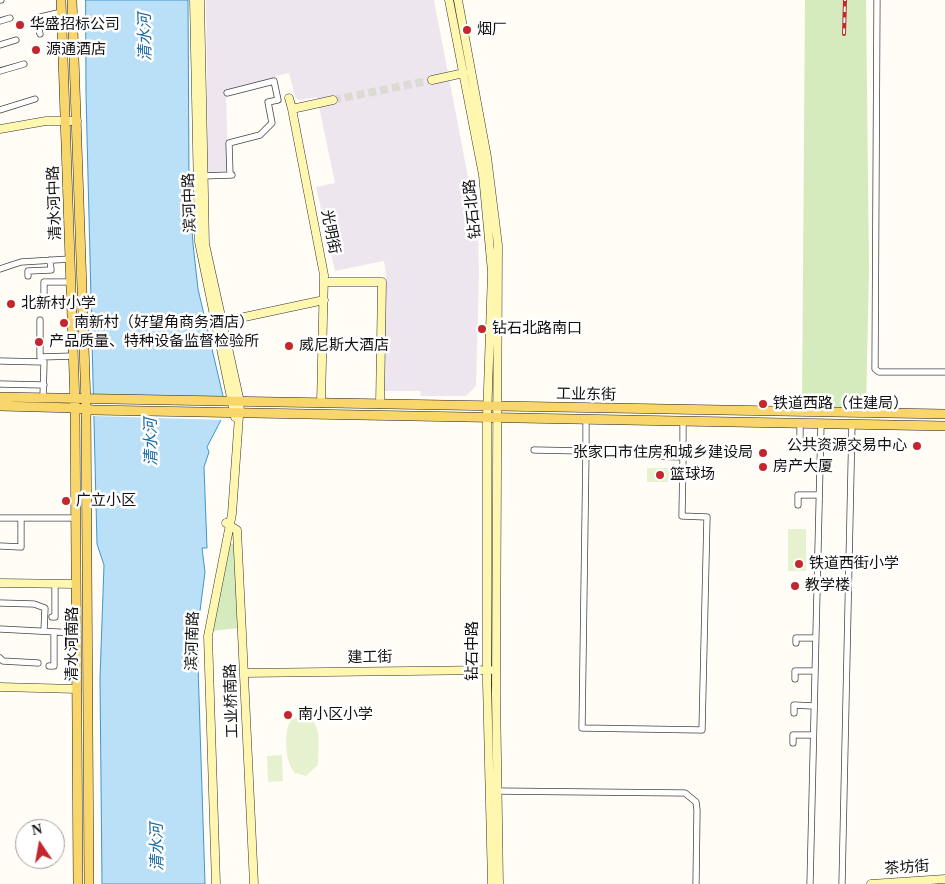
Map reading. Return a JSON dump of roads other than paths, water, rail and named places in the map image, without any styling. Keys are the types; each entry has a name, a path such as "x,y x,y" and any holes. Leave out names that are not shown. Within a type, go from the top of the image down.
{"main road":[{"name":"清水河中路","path":"61,0 75,403"},
{"name":"清水河中路","path":"72,0 85,391 89,408"},
{"name":"滨河中路","path":"194,0 200,176 207,258 222,322 233,401"},
{"name":"滨河中路","path":"200,0 200,256 233,401"},
{"name":"钻石北路","path":"449,0 483,175 490,236 492,272 487,418"},
{"name":"钻石北路","path":"458,0 487,157 497,224 499,330 497,418"},
{"path":"432,80 464,73"},
{"name":"光明街","path":"289,98 324,282 321,403"},
{"path":"292,109 333,100"},
{"path":"0,129 46,121 77,121"},
{"path":"324,282 382,282 380,404"},
{"path":"222,322 324,300"},
{"path":"57,403 75,386"},
{"path":"0,397 44,398 57,403 68,413 75,426"},
{"name":"工业东街","path":"89,408 233,401 945,414"},
{"name":"滨河南路","path":"214,884 208,636 231,493 233,401"},
{"path":"0,406 75,403 89,408"},
{"name":"清水河南路","path":"75,403 78,884"},
{"name":"工业东街","path":"89,408 233,413 945,426"},
{"name":"清水河南路","path":"89,408 89,884"},
{"name":"钻石中路","path":"487,418 487,670 499,884"},
{"name":"钻石中路","path":"492,884 496,670 497,418"},
{"name":"工业桥南路","path":"227,524 237,530 254,884"},
{"path":"0,583 76,584"},
{"name":"建工街","path":"244,673 496,670"},
{"path":"0,687 77,689"},
{"name":"茶坊街","path":"872,884 927,882 945,879"}],"street":[{"path":"877,0 876,369 880,372 945,372"},
{"path":"40,34 36,18 62,12"},
{"path":"0,21 10,18"},
{"path":"0,45 16,40"},
{"path":"0,71 24,64"},
{"path":"227,93 274,81 278,100"},
{"path":"200,176 232,175 229,143 265,132 272,123 268,102 289,98"},
{"path":"0,110 35,99"},
{"path":"0,269 22,262 70,259"},
{"path":"28,276 28,271 50,270 50,260"},
{"path":"44,302 44,282 71,282"},
{"path":"40,320 40,357 74,356"},
{"path":"0,361 44,362 44,398"},
{"path":"0,384 44,385"},
{"path":"586,420 582,728 702,730 707,516 682,516 684,422"},
{"path":"800,424 800,441"},
{"path":"810,884 821,424"},
{"path":"842,884 852,424"},
{"path":"534,450 683,457"},
{"path":"798,505 798,495 819,495"},
{"path":"0,518 75,518"},
{"path":"0,546 21,546 21,518"},
{"path":"52,617 55,617 55,584"},
{"path":"0,603 34,604 45,608 44,631"},
{"path":"0,629 76,633"},
{"path":"49,666 54,666 54,632"},
{"path":"796,644 796,638 815,638"},
{"path":"0,658 3,661 38,663"},
{"path":"795,679 795,671 814,671"},
{"path":"794,713 794,706 814,706"},
{"path":"793,743 793,735 813,735"},
{"path":"493,791 685,793 696,802 698,810 696,884"}],"water":[{"name":"清水河","path":"86,0 188,0 189,179 193,244 198,289 223,396 222,418 207,447 209,452 204,467 207,548 202,548 205,572 197,634 205,884 102,884 100,678 104,565 97,544 86,94"}],"tunnel":[{"path":"333,100 432,80"}],"railway":[{"path":"844,34 845,0"}],"place":[{"name":"华盛招标公司","path":"20,25"},
{"name":"烟厂","path":"467,30"},
{"name":"源通酒店","path":"36,50"},
{"name":"北新村小学","path":"11,304"},
{"name":"南新村（好望角商务酒店）","path":"64,323"},
{"name":"钻石北路南口","path":"482,329"},
{"name":"产品质量、特种设备监督检验所","path":"39,342"},
{"name":"威尼斯大酒店","path":"289,346"},
{"name":"铁道西路（住建局）","path":"763,404"},
{"name":"公共资源交易中心","path":"917,446"},
{"name":"张家口市住房和城乡建设局","path":"763,453"},
{"name":"房产大厦","path":"763,467"},
{"name":"篮球场","path":"660,475"},
{"name":"广立小区","path":"66,501"},
{"name":"铁道西街小学","path":"799,564"},
{"name":"教学楼","path":"795,586"},
{"name":"南小区小学","path":"288,715"}]}
